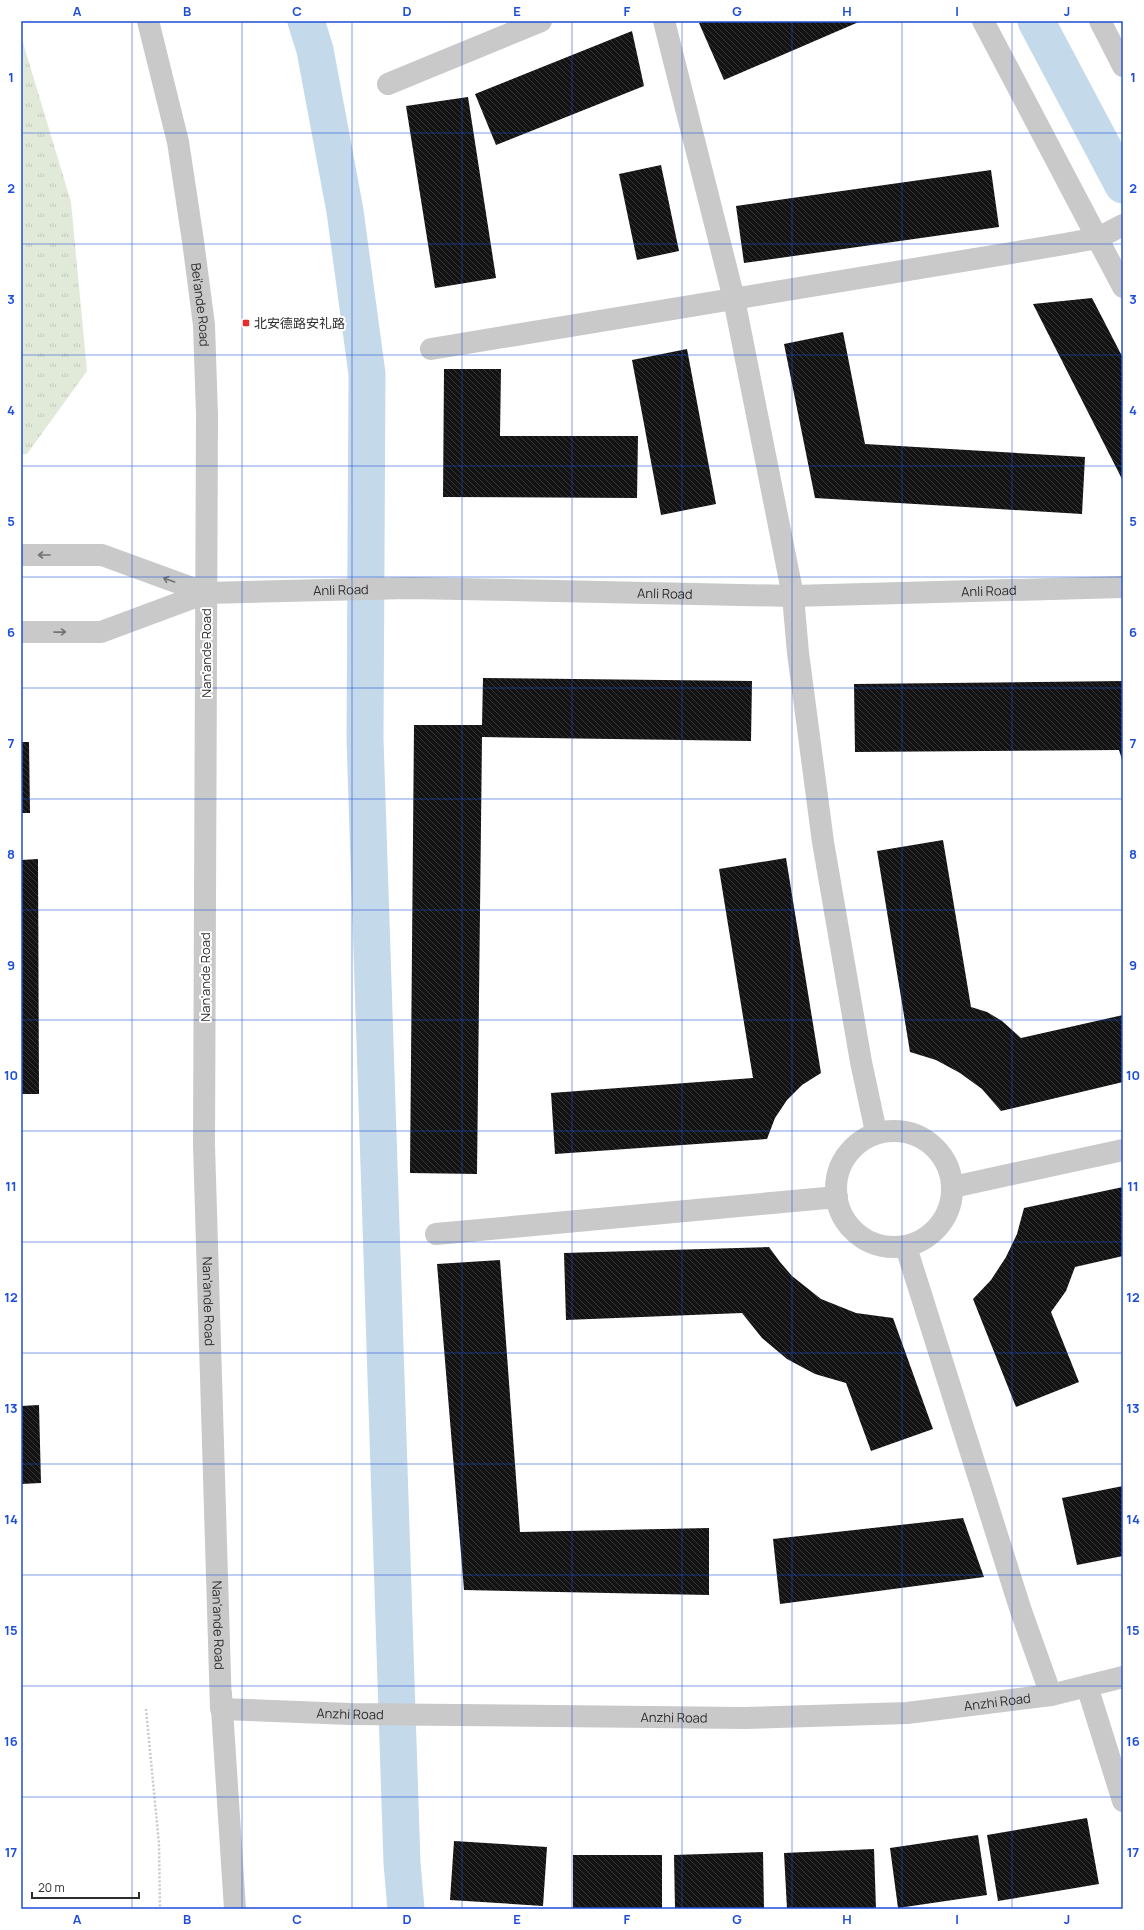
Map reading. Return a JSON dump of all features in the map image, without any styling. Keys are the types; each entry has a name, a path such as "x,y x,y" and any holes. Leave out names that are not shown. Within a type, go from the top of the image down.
{"street":[{"name":"Bei'ande Road","path":"148,21 178,142 204,325 207,414 206,593"},
{"path":"388,84 541,21"},
{"path":"664,21 734,299 793,596 798,653 823,842 861,1062 876,1132"},
{"path":"983,21 1112,231 1123,287"},
{"path":"1100,21 1123,66"},
{"path":"431,349 734,299 1112,231"},
{"name":"Anli Road","path":"21,554 102,555 206,593"},
{"name":"Anli Road","path":"21,632 101,632 206,593 409,588 793,596 1123,587"},
{"name":"Nan'ande Road","path":"206,593 222,1709 235,1909"},
{"path":"903,1130 928,1140 946,1160 953,1187 947,1213 930,1235 906,1247 871,1244 843,1220 835,1186 846,1153 876,1132 903,1130"},
{"path":"953,1187 1123,1150"},
{"path":"436,1234 837,1197"},
{"path":"906,1247 1021,1611 1051,1695"},
{"name":"Anzhi Road","path":"222,1709 350,1714 744,1718 884,1714 907,1713 1051,1695 1123,1677"},
{"path":"1088,1686 1123,1802"}],"path":[{"path":"146,1709 159,1844 160,1909"}],"green space":[{"path":"21,36 71,202 87,371 27,454 21,454"}],"building":[{"path":"705,21 861,21 724,80 699,23"},
{"path":"632,31 644,86 496,145 475,94"},
{"path":"468,97 496,278 435,288 406,106"},
{"path":"661,165 679,251 637,260 619,174"},
{"path":"991,170 999,227 744,263 736,206"},
{"path":"1092,298 1123,358 1123,481 1033,304"},
{"path":"843,332 865,444 1085,457 1082,514 815,498 784,344"},
{"path":"687,349 716,504 661,515 632,360"},
{"path":"444,369 501,369 500,436 638,436 637,498 443,497"},
{"path":"483,678 752,681 751,741 482,737 477,1174 410,1173 414,725 482,725"},
{"path":"1123,681 1123,763 1119,750 855,752 854,684"},
{"path":"21,742 29,742 30,813 21,813"},
{"path":"943,840 971,1007 987,1012 1002,1021 1021,1038 1123,1015 1123,1082 1001,1111 982,1089 960,1073 936,1060 910,1052 877,851"},
{"path":"786,858 821,1073 802,1085 787,1100 775,1118 767,1139 555,1154 551,1093 753,1078 719,869"},
{"path":"38,859 39,1094 21,1094 21,860"},
{"path":"1123,1187 1123,1256 1075,1267 1066,1291 1051,1312 1079,1382 1016,1407 973,1299 991,1280 1006,1257 1017,1234 1024,1208"},
{"path":"769,1247 792,1276 821,1299 856,1313 893,1318 933,1429 871,1451 846,1383 815,1374 787,1359 762,1338 742,1313 566,1320 564,1253"},
{"path":"500,1260 520,1532 709,1528 709,1595 464,1590 437,1264"},
{"path":"39,1405 41,1483 21,1484 21,1406"},
{"path":"1123,1486 1123,1556 1077,1565 1062,1498"},
{"path":"963,1518 984,1577 780,1604 773,1539"},
{"path":"1087,1818 1099,1884 998,1901 987,1835"},
{"path":"978,1835 987,1895 898,1908 890,1848"},
{"path":"454,1841 547,1847 543,1906 450,1900"},
{"path":"874,1849 876,1909 787,1909 784,1853"},
{"path":"763,1852 764,1909 675,1909 674,1855"},
{"path":"573,1855 662,1855 662,1909 573,1909"}],"waterway":[{"path":"306,21 315,50 345,211 367,374 365,739 402,1863 406,1909"},
{"path":"1036,21 1123,185"}],"place":[{"name":"北安德路安礼路","path":"246,323"}]}
